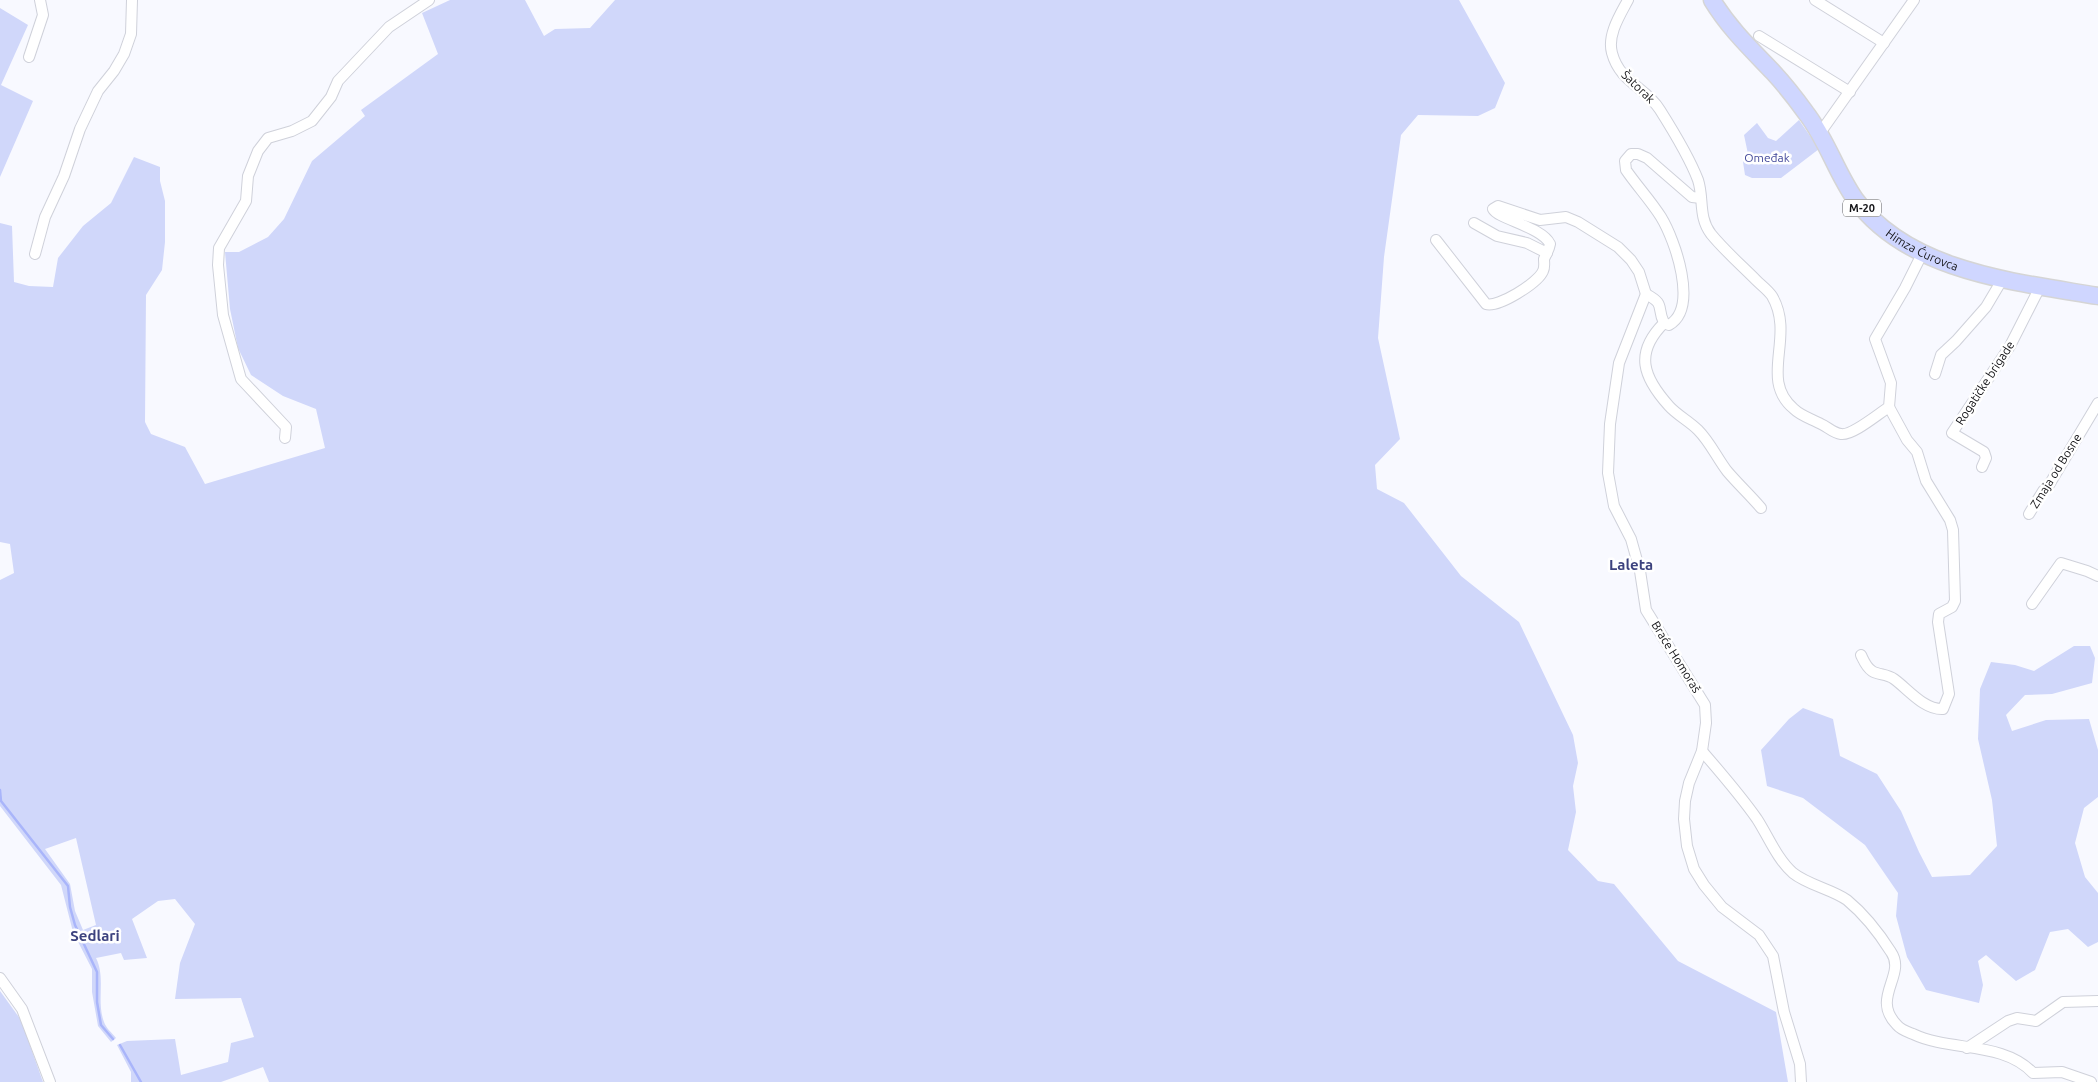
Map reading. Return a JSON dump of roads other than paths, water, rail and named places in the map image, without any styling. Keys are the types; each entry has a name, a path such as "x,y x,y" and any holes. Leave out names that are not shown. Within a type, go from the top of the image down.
{"main road":[{"name":"Himza Ćurovca","path":"1712,0 1737,37 1774,74 1820,132 1854,197 1868,215 1900,241 1922,254 2002,280 2098,296"}],"street":[{"path":"30,57 43,15 40,0"},
{"path":"35,254 46,217 64,176 80,129 98,91 114,72 124,54 131,34 132,0"},
{"path":"285,438 286,427 241,379 223,315 218,265 219,248 246,201 248,176 258,151 268,138 292,131 312,120 330,97 338,81 388,28 429,0"},
{"name":"Šatorak","path":"1628,0 1618,18 1612,37 1611,52 1617,66 1629,82 1650,97 1659,109 1696,175 1701,198 1701,210 1710,232 1772,295 1780,317 1782,338 1777,377 1784,400 1795,411 1842,435 1851,433 1889,407"},
{"path":"1815,0 1884,43"},
{"path":"1820,132 1914,0"},
{"path":"1759,36 1850,92"},
{"path":"1436,240 1486,304 1490,305 1533,283 1544,270 1550,244 1547,240 1523,225 1496,213 1493,208 1498,206 1540,220 1566,217 1578,222 1618,247 1631,260 1639,272 1646,294 1656,299 1660,305 1664,323 1669,325 1674,322 1684,302 1681,266 1662,217 1626,170 1625,161 1631,154 1638,154 1647,158 1692,197 1701,198"},
{"path":"1474,222 1497,236 1527,243 1547,253"},
{"path":"1861,655 1866,665 1874,672 1884,674 1929,706 1943,709 1949,694 1938,622 1939,614 1952,607 1955,601 1953,530 1950,520 1926,481 1917,452 1907,440 1889,407 1891,383 1875,340 1922,254"},
{"path":"1935,374 1941,355 1986,307 2002,280"},
{"name":"Rogatičke brigade","path":"1982,467 1986,458 1984,452 1952,432 2010,346 2042,286"},
{"name":"Braće Homoraš","path":"1646,294 1619,363 1610,424 1608,473 1614,506 1631,539 1640,571 1646,610 1705,705 1706,722 1702,751 1689,783 1685,801 1684,819 1689,854 1694,869 1722,907 1759,935 1773,956 1784,1012 1800,1064 1801,1082"},
{"path":"1664,323 1654,333 1646,349 1644,360 1647,372 1669,406 1698,430 1711,445 1726,470 1761,508"},
{"name":"Zmaja od Bosne","path":"2029,514 2043,491 2053,480 2098,403"},
{"path":"2032,604 2061,564 2098,576"},
{"path":"1702,751 1756,819 1780,858 1793,873 1846,900 1883,940 1894,956 1896,969 1886,1003 1888,1015 1898,1027 1922,1038 1946,1045 2000,1052 2026,1065 2033,1073 2062,1072 2091,1082"},
{"path":"0,978 22,1009 50,1082"},
{"path":"1967,1048 2008,1021 2017,1018 2036,1021 2063,1002 2098,1001"}],"waterway":[{"path":"0,790 1,801 68,886 70,907 75,925 97,972 97,1002 101,1025 113,1039"},
{"path":"120,1045 141,1082"}],"district":[{"name":"Laleta","path":"1631,565"},
{"name":"Sedlari","path":"95,936"}],"park label":[{"name":"Omeđak","path":"1767,158"}]}
